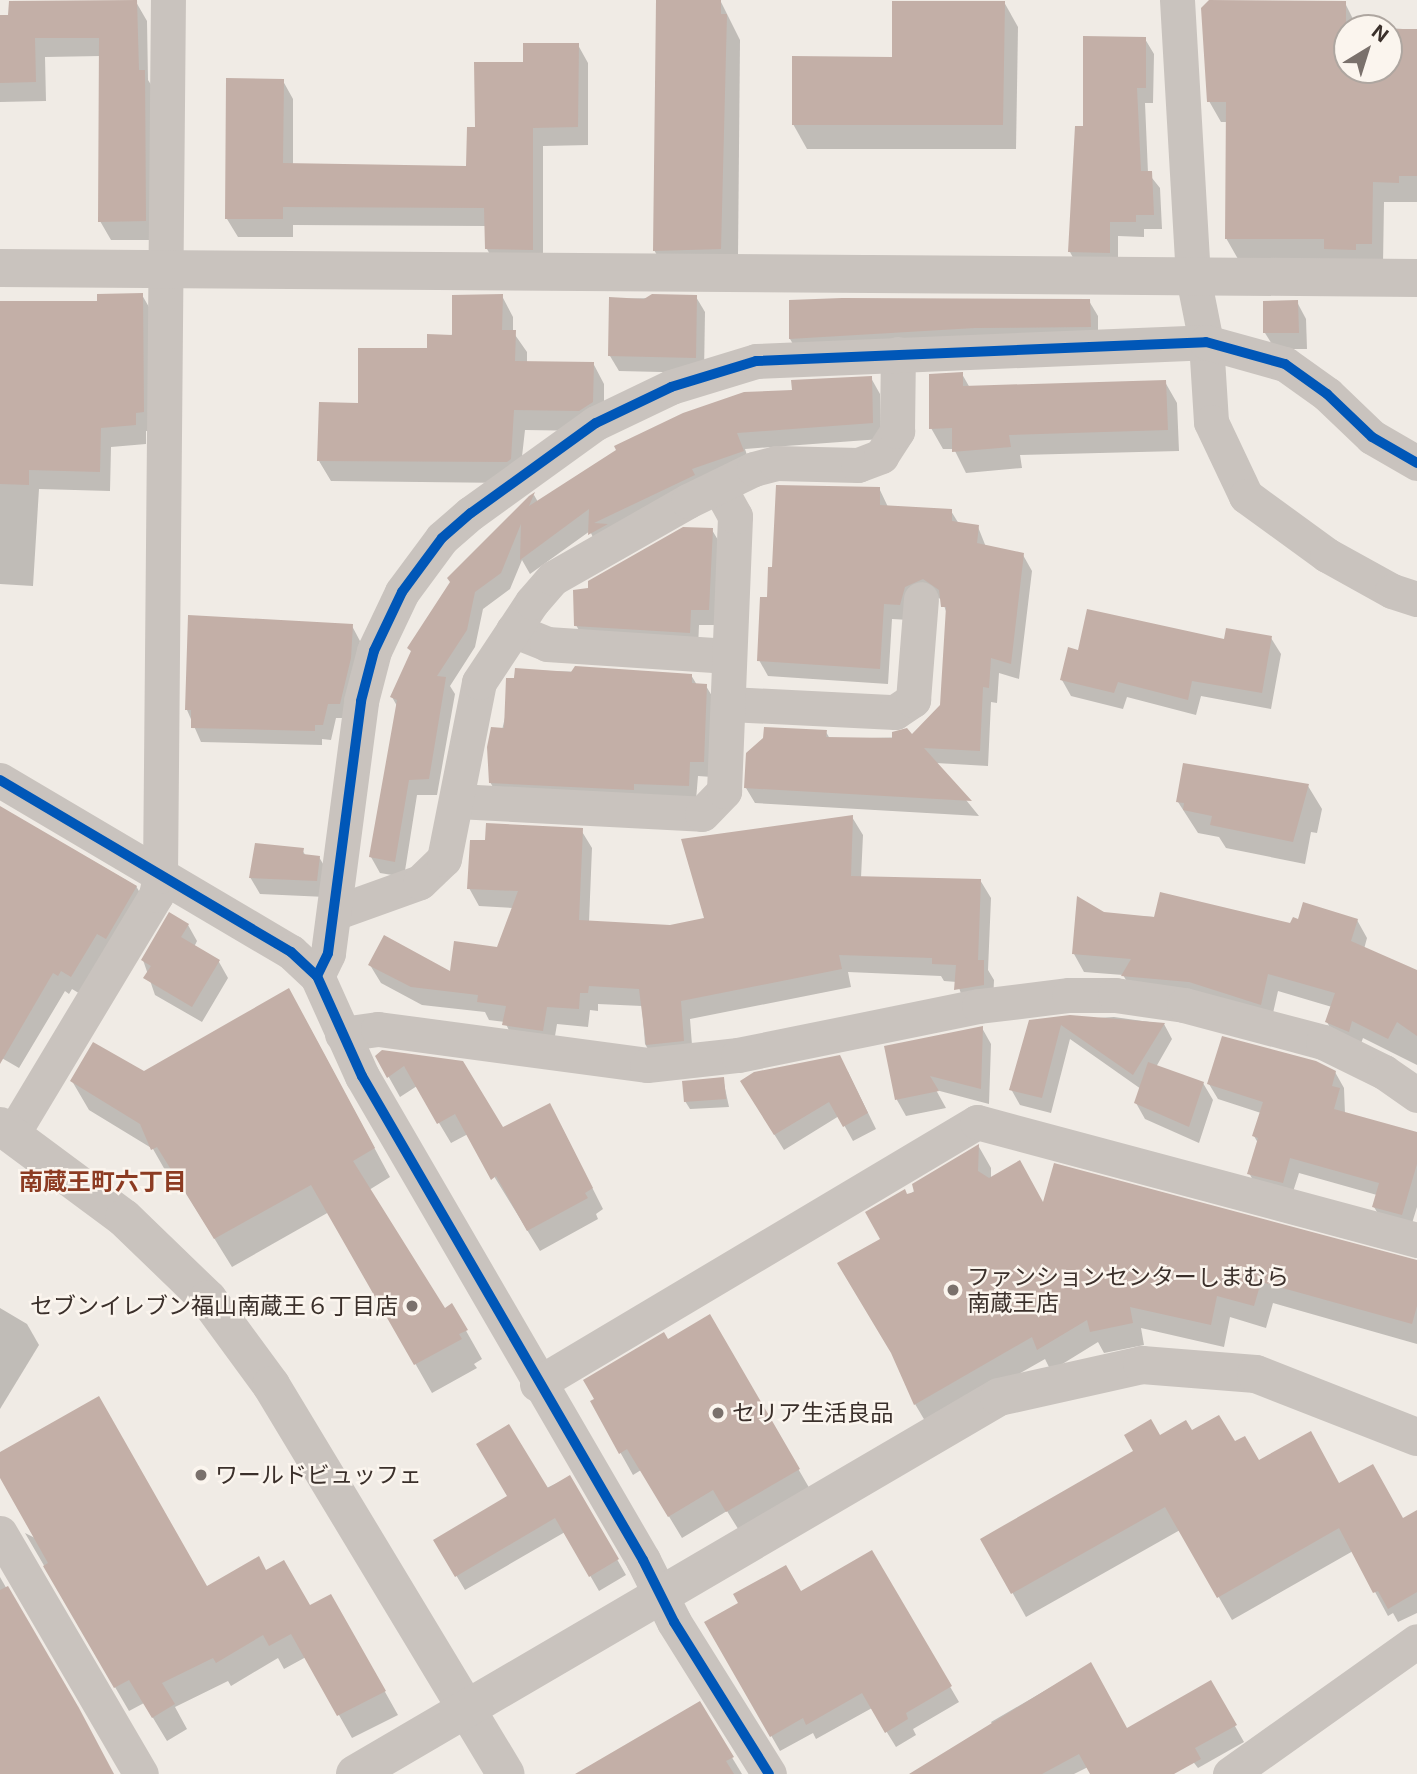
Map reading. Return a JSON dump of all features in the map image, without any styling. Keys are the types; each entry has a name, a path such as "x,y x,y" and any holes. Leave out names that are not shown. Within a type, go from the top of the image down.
{"street":[{"path":"168,0 168,271 160,876 156,895 6,1130 124,1218 208,1299 271,1385 506,1774"},
{"path":"1177,0 1193,277 1206,342 1211,422 1246,496 1327,555 1392,591 1417,599"},
{"path":"0,268 1417,278"},
{"path":"317,976 328,953 361,701 374,651 402,592 442,538 596,423 671,387 757,361 1206,342 1285,364 1327,394 1372,437 1417,463"},
{"path":"334,913 420,882 444,859 479,682 513,630 554,578 688,501 720,489 754,470 776,463 858,465 881,456 897,431 898,354"},
{"path":"457,801 702,814 724,792 735,516 720,489"},
{"path":"729,704 895,712 913,700 921,599"},
{"path":"513,630 547,644 729,656"},
{"path":"0,780 290,952 317,976 362,1076 537,1384 769,1774"},
{"path":"342,1034 378,1029 647,1065 738,1055 979,1006 1069,995 1115,995 1184,1005 1323,1042 1384,1072 1417,1095"},
{"path":"537,1384 977,1122 1417,1240"},
{"path":"355,1774 469,1711 660,1592 999,1397 1142,1365 1256,1374 1417,1437"},
{"path":"0,1533 141,1774"},
{"path":"1230,1774 1417,1641"}],"building":[{"path":"137,0 139,70 145,70 146,221 98,222 99,38 35,38 36,82 0,83 0,15 8,15 9,1"},
{"path":"656,0 721,0 721,14 727,14 721,249 653,251"},
{"path":"1209,0 1346,1 1346,14 1333,14 1333,84 1403,84 1403,29 1417,29 1417,176 1399,176 1399,183 1373,182 1372,244 1356,244 1356,250 1324,249 1324,239 1225,239 1226,102 1207,102 1201,8"},
{"path":"892,1 1005,1 1003,125 792,125 792,56 892,57"},
{"path":"1083,36 1146,37 1146,88 1137,88 1141,171 1152,171 1154,215 1136,215 1136,222 1110,222 1110,253 1068,252 1075,126 1083,126"},
{"path":"523,43 579,43 578,127 533,128 533,250 485,249 484,208 283,207 283,219 225,219 226,78 284,79 283,163 466,166 467,127 475,127 474,62 523,62"},
{"path":"143,293 144,412 136,413 136,425 101,428 100,472 29,470 29,485 0,484 0,301 97,301 97,294"},
{"path":"503,294 502,330 516,330 515,361 594,362 593,402 579,411 514,410 511,459 507,462 317,461 319,402 358,403 358,348 427,348 427,334 452,335 452,295"},
{"path":"652,294 697,295 696,358 608,356 609,297 644,299"},
{"path":"1090,299 1091,327 975,328 789,339 789,300"},
{"path":"1298,300 1299,333 1263,333 1263,301"},
{"path":"963,372 963,386 1166,380 1168,430 1009,435 1011,447 952,452 952,428 929,429 929,374"},
{"path":"872,376 873,423 737,433 744,451 692,469 695,475 594,523 608,524 588,535 589,509 520,560 521,524 501,573 475,592 467,630 437,676 446,677 429,779 409,780 395,862 369,857 397,700 390,697 411,651 407,648 450,582 447,578 529,496 535,492 529,506 616,450 614,446 683,413 744,392 792,390 791,380"},
{"path":"776,485 880,487 880,505 952,509 952,521 979,525 977,543 1024,553 1011,664 991,658 989,688 983,687 980,751 924,748 972,801 744,788 746,753 763,738 764,727 827,730 826,737 892,738 892,732 907,728 912,734 940,705 946,607 941,607 939,590 923,579 905,587 900,605 884,604 880,669 757,661 760,597 767,597 768,567 772,567"},
{"path":"683,527 713,528 709,610 691,610 690,633 574,626 573,590 588,588 588,581"},
{"path":"1087,609 1224,639 1226,628 1272,636 1262,693 1192,681 1188,700 1118,682 1114,693 1060,680 1068,647 1078,650"},
{"path":"188,615 353,624 351,658 340,704 328,704 323,725 315,725 315,731 191,728 191,710 185,710"},
{"path":"575,666 692,674 692,683 707,684 704,762 690,762 689,786 634,784 634,790 489,783 487,747 491,727 504,728 506,678 514,678 515,668 571,672"},
{"path":"1183,763 1309,784 1293,842 1210,825 1212,816 1183,810 1184,803 1176,802"},
{"path":"0,806 137,886 106,939 97,934 71,977 61,971 58,976 53,973 0,1064"},
{"path":"853,815 851,876 981,879 978,960 984,960 984,985 954,990 956,965 932,964 932,958 839,955 842,969 681,1001 684,1041 646,1045 639,989 589,986 588,993 580,993 579,1009 547,1007 543,1031 502,1025 506,1006 477,1002 478,995 411,987 368,965 384,935 450,971 454,941 497,947 518,891 467,889 470,840 485,840 486,823 583,828 579,920 670,925 704,918 681,839"},
{"path":"255,843 304,848 303,854 320,856 317,881 249,878"},
{"path":"1160,892 1290,923 1293,917 1298,919 1303,902 1358,919 1351,941 1417,970 1417,1036 1397,1022 1388,1039 1352,1021 1349,1032 1325,1022 1335,993 1268,974 1261,1005 1189,982 1121,976 1131,959 1072,954 1077,896 1104,912 1154,917"},
{"path":"169,912 189,924 181,937 220,960 192,1007 143,978 151,966 141,960"},
{"path":"289,988 375,1148 353,1161 445,1308 452,1303 468,1330 459,1334 462,1339 414,1365 311,1185 214,1239 157,1147 151,1150 140,1124 70,1081 93,1042 144,1071"},
{"path":"1070,1015 1165,1023 1133,1075 1061,1025 1042,1098 1009,1090 1029,1020"},
{"path":"983,1026 981,1089 930,1076 939,1091 895,1100 884,1046"},
{"path":"1222,1036 1316,1061 1336,1071 1332,1086 1340,1088 1334,1109 1417,1132 1417,1164 1402,1215 1372,1207 1379,1183 1290,1158 1283,1183 1247,1174 1258,1138 1252,1136 1263,1102 1207,1084"},
{"path":"382,1050 463,1061 503,1127 550,1103 593,1188 585,1193 588,1198 527,1231 496,1176 491,1180 455,1114 437,1124 404,1066 387,1078 375,1056"},
{"path":"840,1055 868,1113 843,1127 829,1102 774,1135 740,1081 754,1072"},
{"path":"1148,1062 1204,1082 1189,1127 1134,1103"},
{"path":"724,1077 726,1099 684,1102 682,1081"},
{"path":"979,1144 978,1171 989,1178 1020,1160 1043,1202 1054,1163 1417,1260 1417,1306 1412,1324 1261,1282 1254,1306 1217,1296 1211,1325 1130,1307 1133,1323 1090,1332 1087,1320 1037,1350 1032,1337 914,1405 891,1353 837,1263 880,1239 865,1212 905,1189 907,1194 914,1192 912,1184"},
{"name":"セリア生活良品","path":"710,1314 800,1469 726,1512 713,1490 668,1517 627,1449 619,1454 590,1401 594,1399 583,1380 664,1332 668,1339"},
{"path":"99,1396 207,1586 259,1556 266,1570 284,1560 310,1605 331,1594 386,1691 337,1716 291,1634 269,1646 263,1635 216,1663 213,1658 162,1683 175,1704 152,1718 129,1680 114,1688 43,1566 48,1563 0,1478 0,1452"},
{"path":"1219,1415 1235,1441 1245,1436 1259,1460 1311,1431 1339,1483 1373,1464 1403,1518 1417,1510 1417,1592 1388,1609 1378,1591 1373,1593 1339,1528 1217,1598 1165,1507 1011,1594 980,1539 1133,1451 1124,1435 1151,1419 1160,1435 1186,1420 1192,1430"},
{"path":"509,1424 548,1488 570,1475 619,1559 589,1577 555,1518 455,1577 433,1540 507,1496 476,1444"},
{"path":"872,1550 952,1686 906,1713 908,1719 885,1733 862,1693 806,1725 803,1718 770,1737 704,1622 738,1603 733,1594 786,1565 801,1591"},
{"path":"8,1586 114,1774 0,1774 0,1590"},
{"path":"1091,1662 1127,1728 1211,1680 1237,1725 1195,1748 1201,1759 1174,1774 1090,1774 1079,1754 1042,1774 909,1774"},
{"path":"700,1701 734,1757 726,1761 734,1774 575,1774"}],"cycle path":[{"path":"317,976 328,953 361,701 374,651 402,592 442,538 471,513 596,423 671,387 756,361 1206,342 1285,364 1327,394 1372,437 1417,463"},
{"path":"0,780 291,952 317,976 362,1076 643,1560 674,1622 769,1774"}],"place":[{"name":"ファンションセンターしまむら 南蔵王店","path":"953,1290"},
{"name":"セブンイレブン福山南蔵王６丁目店","path":"412,1306"},
{"name":"セリア生活良品","path":"718,1413"},
{"name":"ワールドビュッフェ","path":"201,1475"}],"district":[{"name":"南蔵王町六丁目","path":"103,1182"}]}
